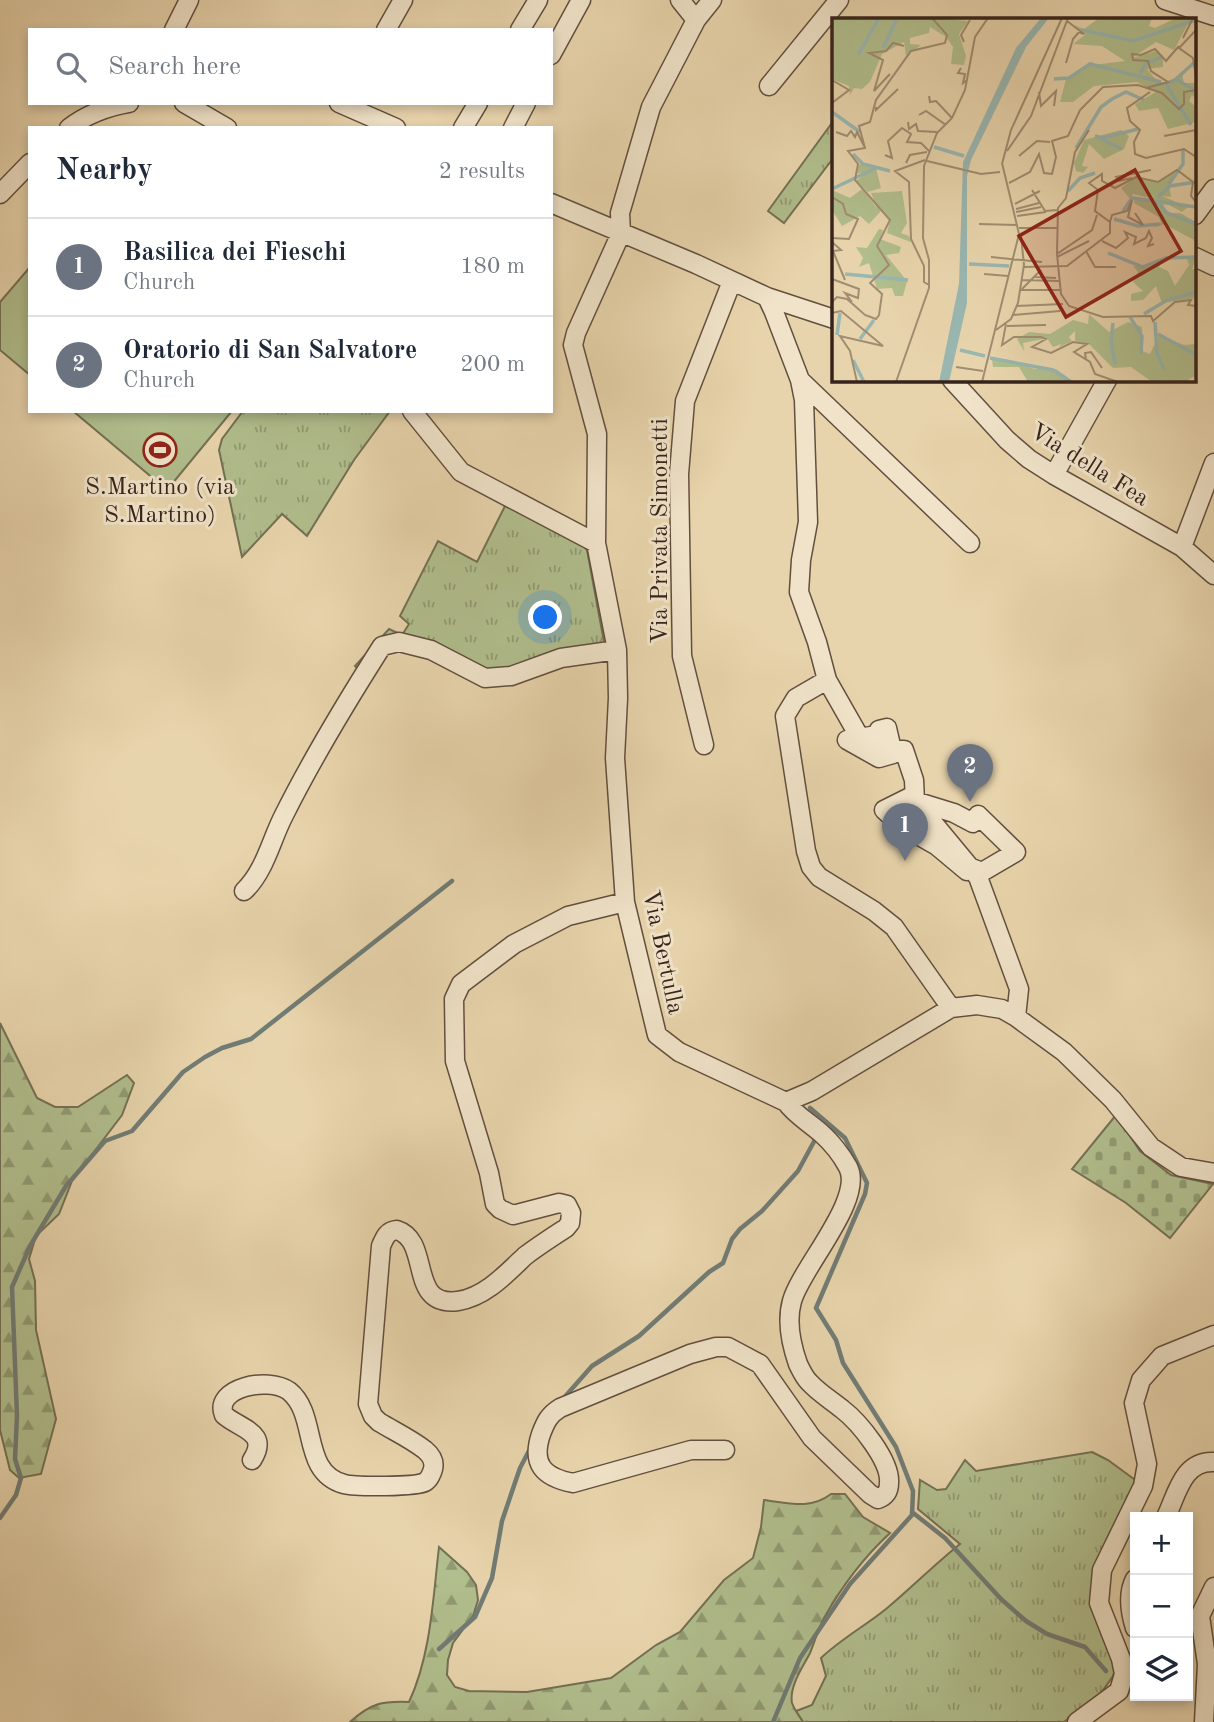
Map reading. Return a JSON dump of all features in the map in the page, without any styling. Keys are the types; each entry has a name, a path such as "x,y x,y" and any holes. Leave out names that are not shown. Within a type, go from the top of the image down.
{"street":[{"path":"175,28 189,0"},
{"path":"387,28 402,0"},
{"path":"521,28 538,0"},
{"path":"553,51 581,0"},
{"path":"680,0 696,20"},
{"name":"Via Bertulla","path":"712,0 696,20 651,107 620,213 621,233 573,345 597,433 596,543 617,649 615,758 625,902 657,1035 679,1052 786,1102 824,1136 849,1169 851,1189 839,1218 797,1287 791,1304 789,1324 798,1363 805,1379 844,1410 879,1452 889,1474 888,1492 878,1499 870,1494 812,1438 760,1364 728,1347 716,1347 690,1354 560,1408 549,1415 538,1443 537,1454 544,1471 557,1480 573,1483 691,1450 725,1450"},
{"path":"769,86 839,0"},
{"path":"1165,0 1214,16"},
{"path":"71,126 82,117 116,105"},
{"path":"187,105 224,126"},
{"path":"345,105 392,126"},
{"path":"464,126 477,105"},
{"path":"514,126 525,105"},
{"path":"0,194 28,165"},
{"path":"1196,214 1214,189"},
{"path":"553,204 766,297 832,318"},
{"path":"1196,257 1214,266"},
{"name":"Via Privata Simonetti","path":"704,745 682,656 679,474 685,401 732,281"},
{"path":"766,297 800,380 804,400 808,522 799,592 827,680 859,738 892,750 904,750 914,780 915,802"},
{"path":"800,380 970,542"},
{"name":"Via della Fea","path":"954,382 1006,440 1054,475 1182,547 1214,575"},
{"path":"1054,475 1106,382"},
{"path":"414,413 461,472 596,543"},
{"path":"1182,547 1214,463"},
{"path":"244,891 255,880 283,816 338,715 382,646 399,642 431,650 485,678 511,676 561,659 617,649"},
{"path":"827,680 796,698 785,716 806,851 811,867 819,877 874,911 894,927 951,1008"},
{"path":"970,867 967,871 937,846 902,826 884,810 910,797 915,802 970,867 978,877 1019,989 1016,1017"},
{"path":"915,802 954,813 973,822 978,815 1016,852 982,872 970,867"},
{"path":"252,1460 257,1449 257,1439 224,1415 222,1405 225,1399 240,1389 258,1383 272,1383 290,1392 301,1406 316,1460 331,1478 349,1485 414,1485 429,1478 433,1463 429,1453 379,1422 368,1404 381,1246 385,1237 397,1230 410,1237 415,1246 423,1282 428,1290 435,1297 453,1302 470,1297 496,1283 526,1256 566,1228 571,1213 567,1205 559,1203 513,1215 495,1204 489,1173 455,1061 454,999 461,984 514,944 568,916 625,902"},
{"path":"786,1102 812,1090 951,1008 976,1005 1002,1009 1064,1052 1113,1100 1151,1147 1181,1167 1214,1173"},
{"path":"1077,1722 1127,1689 1121,1659 1099,1603 1102,1570 1143,1486 1147,1464 1134,1403 1141,1380 1162,1356 1214,1335"},
{"path":"1168,1512 1186,1473 1196,1464 1214,1462"},
{"path":"1204,1722 1207,1664 1200,1616 1214,1587"}],"green space":[{"path":"832,123 832,160 784,223 768,211"},
{"path":"28,269 28,373 0,350 0,302"},
{"name":"S.Martino (via S.Martino)","path":"75,413 230,413 167,490"},
{"path":"242,413 389,413 354,460 307,536 282,514 242,557 219,450 222,439"},
{"path":"507,502 582,544 587,550 604,642 601,646 499,674 396,640 360,671 355,666 389,629 402,635 409,624 400,616 438,541 477,562"},
{"path":"0,1023 37,1098 55,1107 78,1107 127,1075 134,1083 122,1115 72,1181 59,1214 36,1236 29,1259 35,1281 36,1330 56,1419 41,1474 19,1478 10,1470 0,1430"},
{"path":"1116,1115 1140,1151 1171,1175 1213,1184 1170,1238 1126,1203 1072,1169"},
{"path":"1092,1452 1138,1482 1097,1570 1116,1666 1113,1676 1101,1693 1064,1722 803,1722 796,1711 812,1705 826,1676 821,1658 886,1609 960,1544 918,1509 920,1480 937,1490 946,1489 965,1460 976,1471"},
{"path":"831,1494 845,1494 863,1517 890,1533 854,1572 822,1622 793,1690 792,1703 803,1722 350,1722 377,1704 409,1702 427,1646 439,1547 467,1572 476,1585 478,1600 473,1616 453,1643 447,1675 455,1687 469,1691 527,1692 611,1678 656,1645 680,1632 724,1580 753,1558 764,1500 807,1504"}],"waterway":[{"path":"0,1518 16,1495 21,1478 15,1459 17,1416 12,1287 30,1246 66,1186 105,1141 132,1131 183,1072 222,1048 251,1039 452,881"},
{"path":"773,1722 800,1658 850,1584 912,1515 913,1491 896,1447 843,1363 836,1340 816,1308 865,1194 867,1183 845,1138 810,1108"},
{"path":"562,1400 592,1366 639,1336 709,1272 723,1263 732,1239 798,1171 817,1136"},
{"path":"439,1649 475,1617 492,1578 502,1521 520,1468 532,1445"},
{"path":"912,1512 945,1538 1001,1599 1026,1621 1047,1634 1085,1647 1106,1671"}],"place":[{"name":"S.Martino (via S.Martino)","path":"160,450"},
{"name":"Oratorio di San Salvatore","path":"970,802"},
{"name":"Basilica dei Fieschi","path":"905,861"}]}
